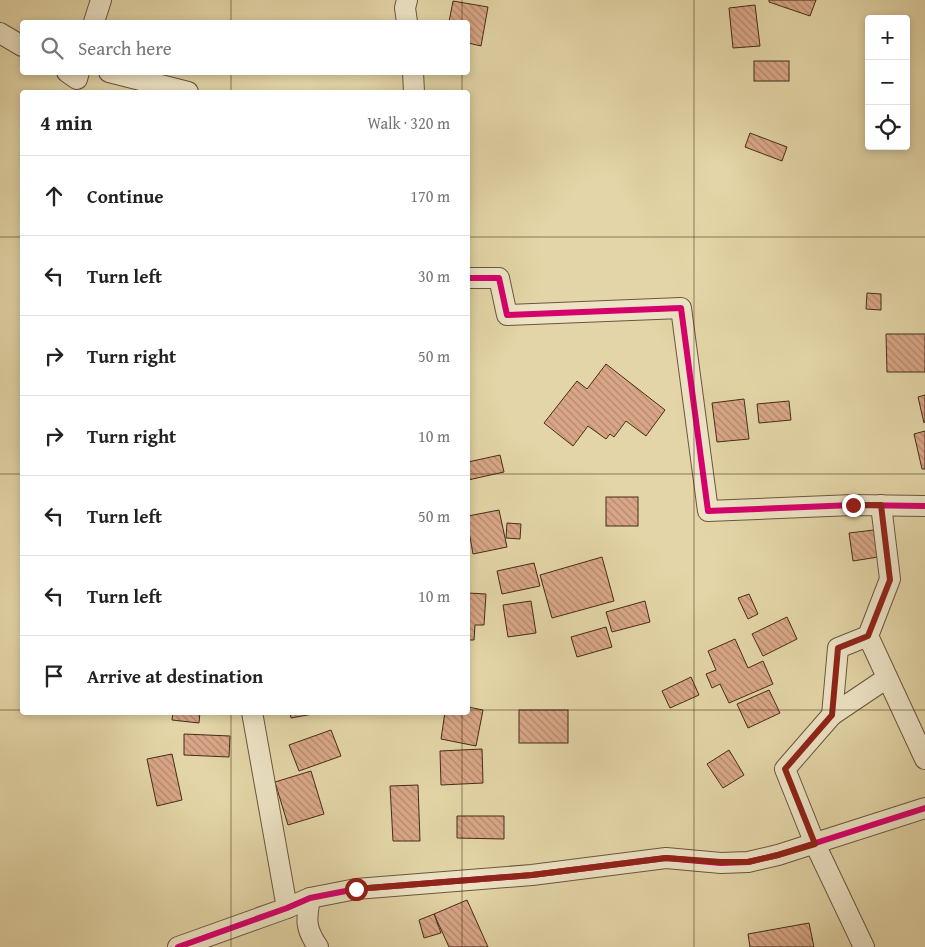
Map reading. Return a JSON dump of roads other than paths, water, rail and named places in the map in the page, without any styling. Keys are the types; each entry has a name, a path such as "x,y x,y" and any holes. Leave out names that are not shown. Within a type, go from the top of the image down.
{"street":[{"path":"95,20 101,0"},
{"path":"407,0 405,8 407,20"},
{"path":"0,33 20,45"},
{"path":"121,75 180,90"},
{"path":"413,75 414,90"},
{"path":"470,278 499,278 507,315 681,308 708,511 853,505 925,506"},
{"path":"881,505 890,580 868,636 925,759"},
{"path":"832,715 838,648 868,636"},
{"path":"864,947 815,844 785,769 832,715 887,678"},
{"path":"253,715 287,908"},
{"path":"178,947 310,898 356,889 532,875 666,858 748,862 815,844 925,808"},
{"path":"310,898 307,924 310,936 318,947"}]}
